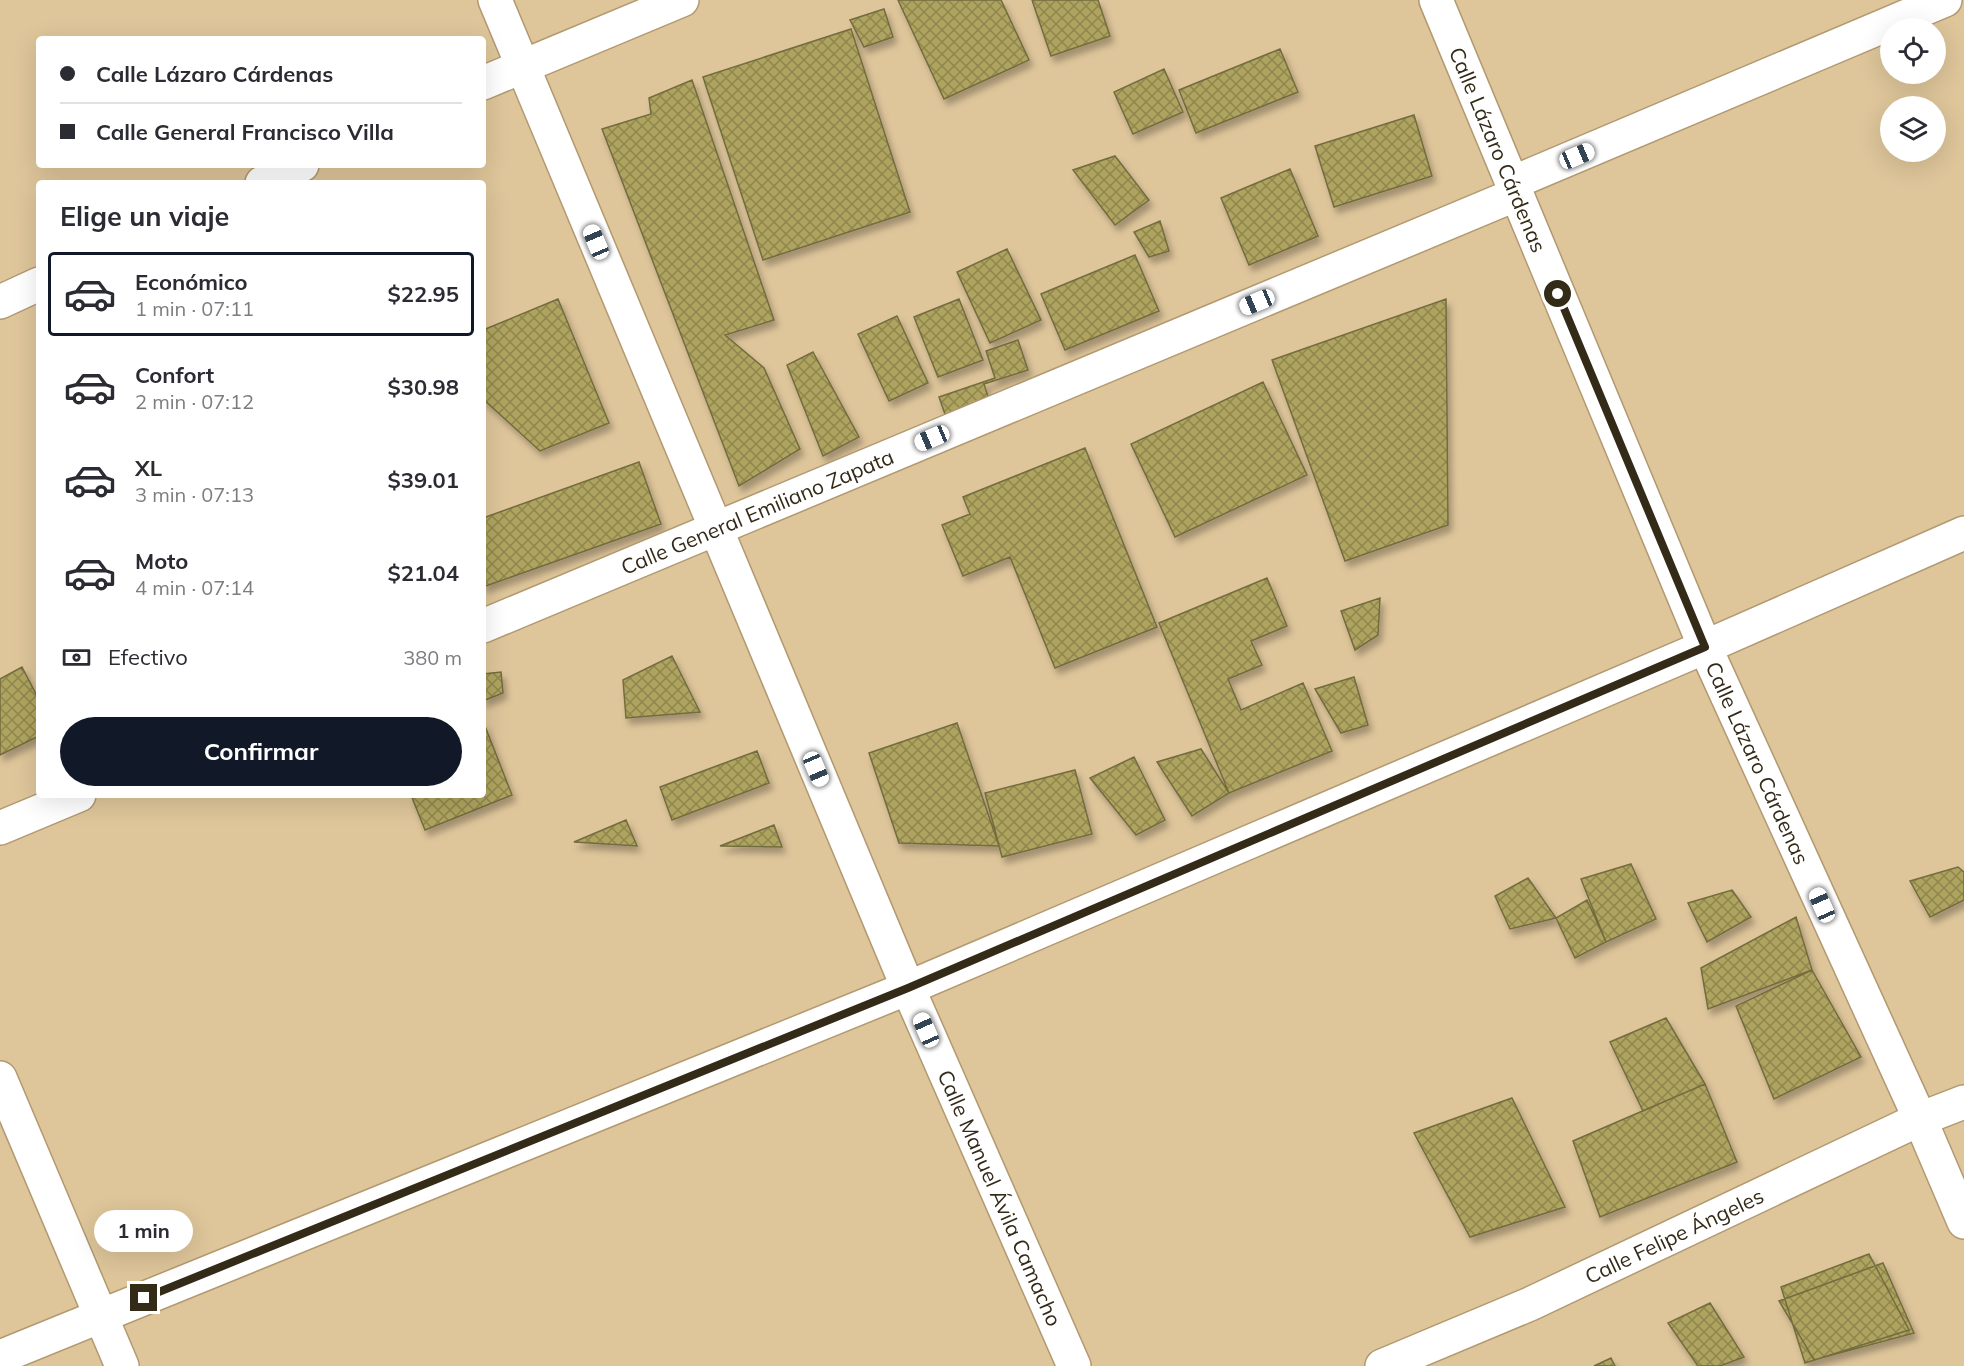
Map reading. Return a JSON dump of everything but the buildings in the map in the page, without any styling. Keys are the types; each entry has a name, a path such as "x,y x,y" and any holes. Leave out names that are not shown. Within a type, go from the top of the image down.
{"street":[{"name":"Calle Manuel Ávila Camacho","path":"495,0 908,988 1074,1366"},
{"path":"486,82 682,0"},
{"name":"Calle Lázaro Cárdenas","path":"1436,0 1705,647 1920,1119 1964,1222"},
{"path":"1512,183 1945,0"},
{"path":"269,180 295,168"},
{"name":"Calle General Emiliano Zapata","path":"486,625 1517,194 1512,183"},
{"path":"0,302 36,285"},
{"path":"0,1357 908,988 1705,647 1964,533"},
{"path":"0,828 72,798"},
{"path":"0,1078 122,1366"},
{"name":"Calle Felipe Ángeles","path":"1382,1366 1530,1304 1920,1119 1964,1102"}],"route":[{"path":"144,1298 908,988 1705,647 1558,294"}]}
